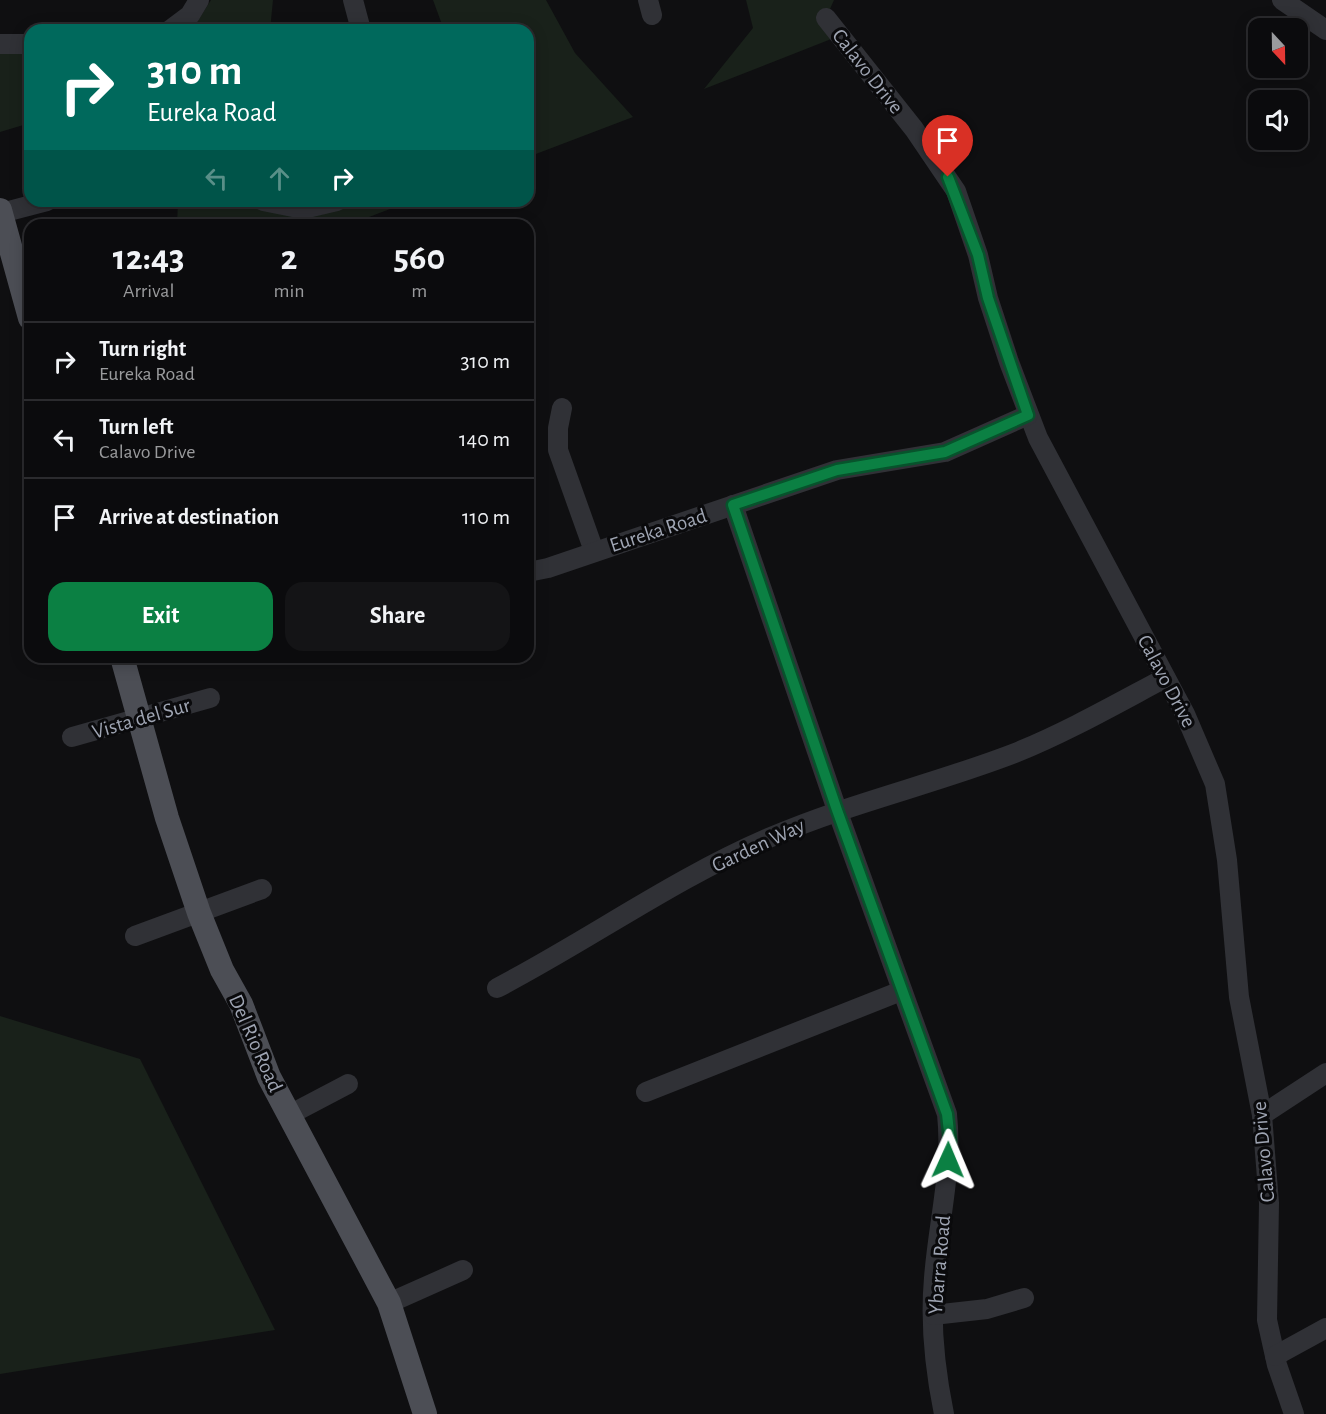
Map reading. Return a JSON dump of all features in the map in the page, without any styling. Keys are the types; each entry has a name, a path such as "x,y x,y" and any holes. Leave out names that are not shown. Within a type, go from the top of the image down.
{"main road":[{"path":"0,212 24,297"},
{"name":"Del Rio Road","path":"124,663 167,818 199,913 222,970 241,1004 269,1077 389,1304 425,1414"}],"street":[{"path":"178,24 190,15 199,0"},
{"path":"353,0 359,24"},
{"path":"1282,0 1326,30"},
{"name":"Calavo Drive","path":"826,18 914,129 956,191 1028,415 1205,756 1217,793 1227,860 1239,998 1262,1116 1269,1203 1267,1320 1275,1356 1294,1414"},
{"path":"0,44 24,44"},
{"path":"0,212 24,206"},
{"path":"293,207 303,209 312,207"},
{"path":"562,408 558,428 558,450 594,551"},
{"name":"Eureka Road","path":"534,571 837,470 945,452 1028,415"},
{"name":"Ybarra Road","path":"733,505 837,810 947,1114 950,1141 934,1277 933,1315 937,1379 944,1414"},
{"name":"Garden Way","path":"497,988 565,952 713,865 837,810 1047,740 1166,678"},
{"name":"Vista del Sur","path":"72,737 210,698"},
{"path":"135,936 262,889"},
{"path":"646,1092 901,991"},
{"path":"1262,1116 1326,1073"},
{"path":"289,1115 348,1084"},
{"path":"389,1304 463,1270"},
{"path":"933,1315 987,1309 1024,1298"},
{"path":"1275,1356 1326,1328"}],"shaded area":[{"path":"211,0 273,0 271,24 196,24"},
{"path":"433,0 546,0 575,53 633,117 534,155 534,24 442,24"},
{"path":"746,0 834,0 826,18 844,34 704,89 753,28"},
{"path":"24,52 24,125 0,132 0,53"},
{"path":"178,207 395,207 364,219 177,219"},
{"path":"0,1016 140,1059 275,1330 0,1374"}],"route":[{"path":"948,177 956,191 978,255 988,298 1028,415 945,452 837,470 733,505 837,810 947,1114 950,1141 948,1160"}]}
